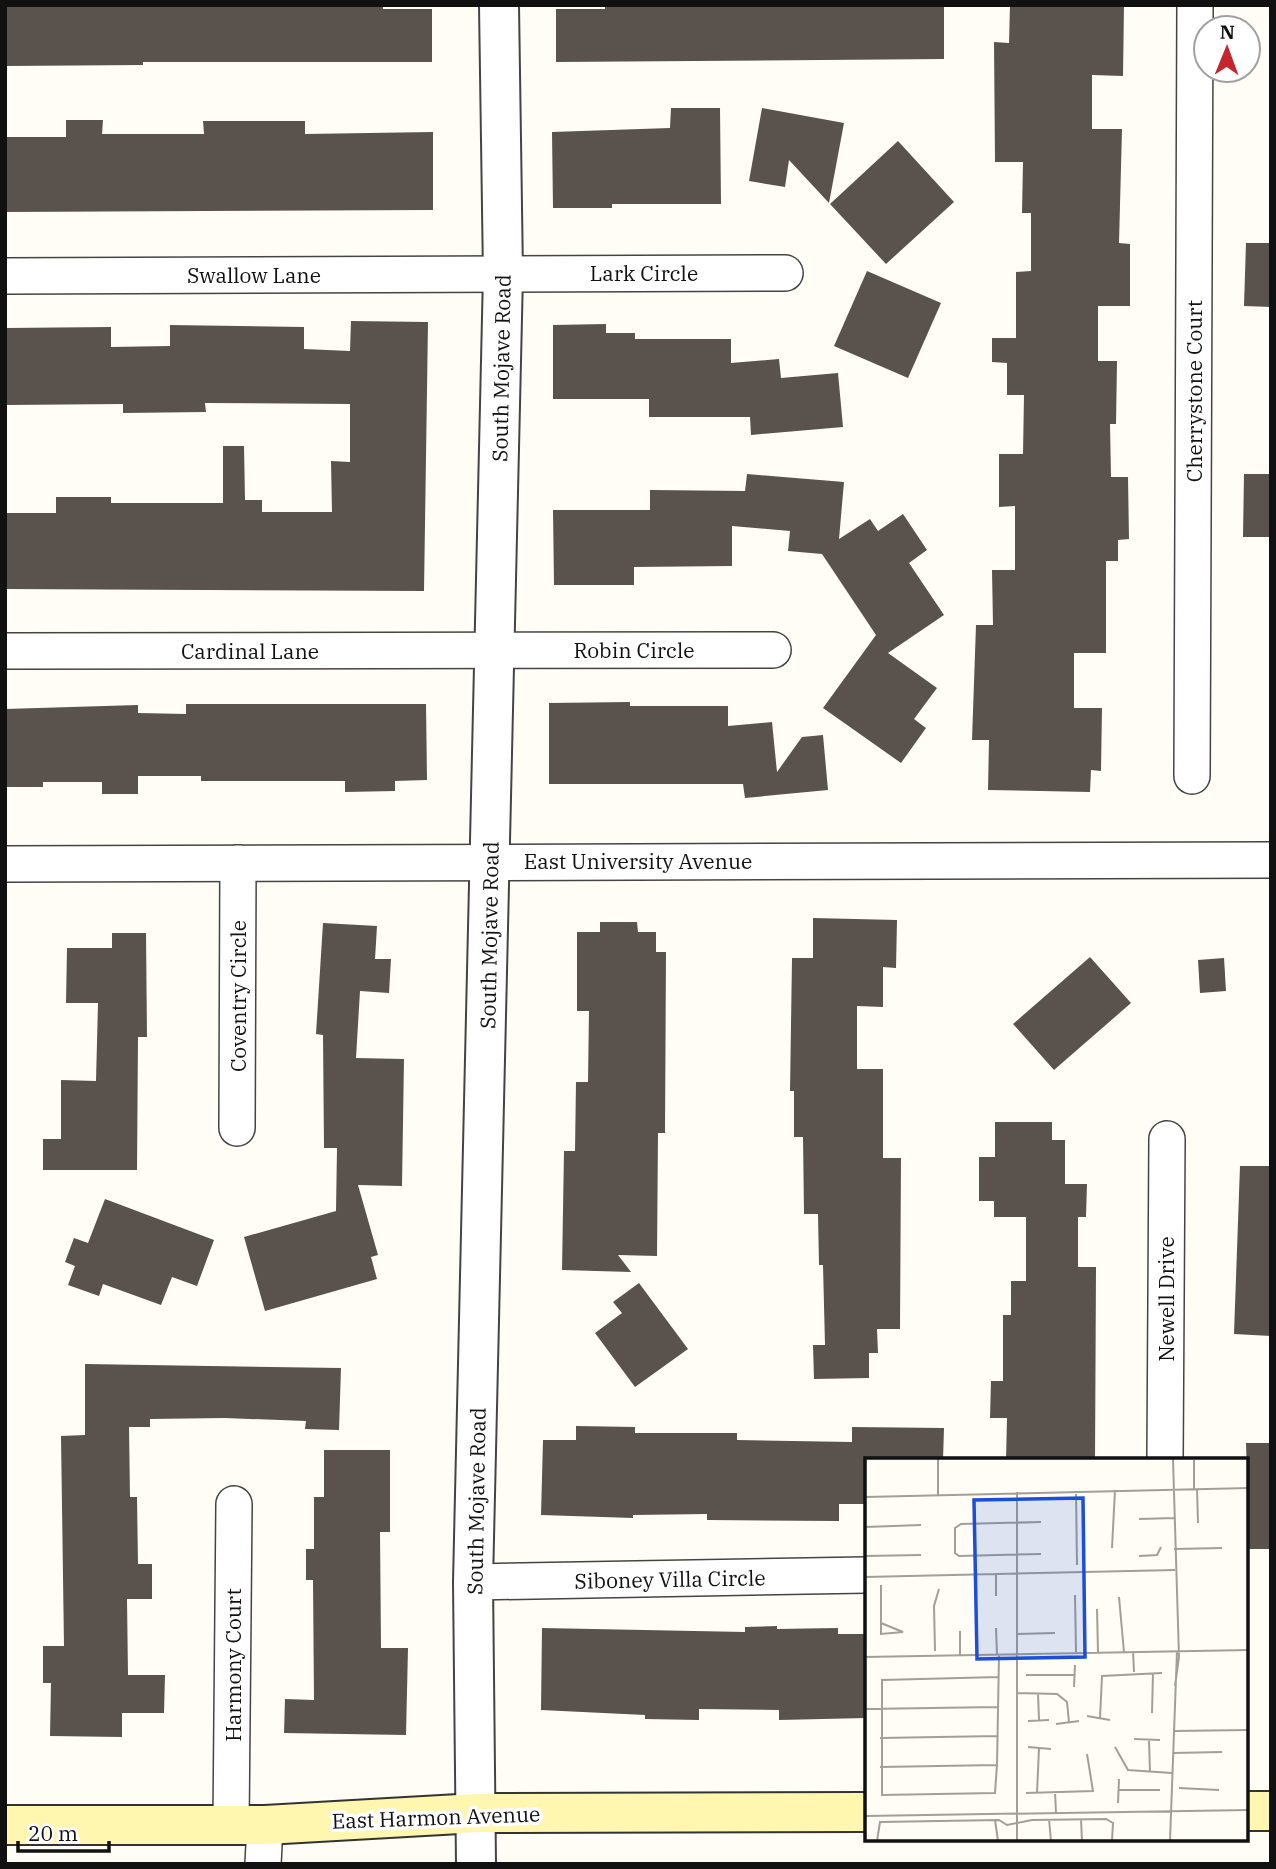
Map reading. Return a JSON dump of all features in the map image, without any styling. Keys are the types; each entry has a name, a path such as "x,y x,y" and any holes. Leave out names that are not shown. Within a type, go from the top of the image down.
{"main road":[{"path":"1248,1811 1271,1811"},
{"name":"East Harmon Avenue","path":"5,1825 248,1825 477,1813 865,1812"}],"street":[{"name":"South Mojave Road","path":"476,1864 473,1582 503,274 499,5"},
{"name":"Cherrystone Court","path":"1192,776 1195,5"},
{"name":"Lark Circle","path":"503,274 785,272"},
{"name":"Swallow Lane","path":"5,276 503,274"},
{"name":"Robin Circle","path":"495,650 773,650"},
{"name":"Cardinal Lane","path":"5,651 495,650"},
{"name":"East University Avenue","path":"5,864 1271,860"},
{"name":"Coventry Circle","path":"237,1128 238,863"},
{"name":"Newell Drive","path":"1165,1458 1167,1139"},
{"name":"Harmony Court","path":"234,1504 248,1825 263,1864"},
{"name":"Siboney Villa Circle","path":"473,1582 865,1576"}],"building":[{"path":"5,5 383,5 383,9 432,9 432,62 143,62 143,65 5,66"},
{"path":"605,5 944,5 944,59 556,62 556,9 605,9"},
{"path":"1010,5 1124,5 1123,76 1092,75 1092,129 1122,129 1119,243 1130,244 1130,306 1098,306 1098,361 1117,361 1116,424 1110,424 1111,477 1128,477 1129,539 1118,540 1118,561 1106,561 1106,653 1074,653 1074,708 1102,708 1101,771 1091,770 1090,792 988,790 989,740 972,740 976,625 993,625 992,570 1015,570 1015,506 999,507 999,454 1023,454 1024,395 1007,395 1007,363 992,362 992,338 1016,338 1016,272 1031,271 1031,213 1022,213 1023,162 995,162 994,42 1009,43"},
{"path":"671,108 720,108 721,204 612,204 612,208 553,208 552,132 670,128"},
{"path":"762,108 844,123 829,203 789,160 785,187 749,181"},
{"path":"66,120 103,120 102,134 204,134 203,121 305,121 305,134 433,132 433,210 5,212 5,137 66,137"},
{"path":"898,141 954,202 886,264 830,204"},
{"path":"1246,243 1271,243 1271,307 1244,306"},
{"path":"867,271 941,303 908,378 834,346"},
{"path":"351,321 428,322 424,591 5,589 5,513 56,513 56,497 111,497 111,503 223,503 223,446 244,446 245,500 262,500 262,512 332,512 331,461 350,462 350,404 205,403 206,412 123,413 123,404 5,405 5,328 111,327 111,347 170,346 170,325 304,327 304,349 350,351"},
{"path":"606,324 606,333 635,333 635,339 731,339 731,363 779,359 781,378 838,373 843,427 751,435 750,417 649,417 649,399 553,399 553,325"},
{"path":"747,474 844,482 839,539 870,519 878,531 903,514 927,550 909,563 944,615 888,653 937,688 914,719 926,728 901,763 823,708 876,635 822,554 788,551 790,531 732,526 732,566 634,567 634,585 554,585 553,510 650,510 650,490 745,491"},
{"path":"1244,474 1271,474 1271,537 1243,537"},
{"path":"630,702 630,706 728,706 728,726 772,722 777,772 802,737 823,735 828,790 745,798 743,784 549,784 549,703"},
{"path":"186,704 426,704 427,780 395,781 395,791 345,792 345,781 201,781 201,776 138,776 138,794 102,794 102,782 43,782 43,787 5,787 5,709 138,705 138,713 186,714"},
{"path":"813,918 897,920 896,968 883,967 883,1007 857,1006 857,1069 883,1069 883,1158 901,1158 900,1329 877,1329 878,1353 869,1353 869,1378 814,1379 813,1345 825,1345 823,1265 819,1265 818,1214 804,1214 803,1137 794,1137 794,1091 790,1091 792,958 813,958"},
{"path":"600,922 637,922 638,932 656,932 656,952 666,952 665,1133 658,1133 657,1256 618,1255 631,1272 562,1270 564,1151 575,1151 576,1082 588,1082 589,1011 577,1011 577,932 600,932"},
{"path":"323,923 377,926 375,959 391,959 389,993 360,991 356,1058 404,1059 402,1186 358,1185 378,1255 371,1257 377,1279 265,1311 244,1237 336,1211 337,1148 324,1148 323,1035 316,1034"},
{"path":"112,933 146,933 147,1037 138,1037 137,1170 43,1170 43,1139 61,1139 61,1080 96,1081 98,1003 66,1003 67,948 112,948"},
{"path":"1090,957 1131,1003 1054,1070 1013,1024"},
{"path":"1224,958 1226,991 1200,993 1198,960"},
{"path":"995,1122 1052,1122 1052,1140 1065,1140 1065,1184 1087,1184 1086,1217 1078,1217 1078,1267 1096,1267 1095,1458 1006,1458 1007,1418 990,1418 991,1381 1003,1381 1003,1315 1011,1315 1011,1281 1026,1281 1026,1217 994,1217 994,1201 979,1201 979,1157 995,1157"},
{"path":"1240,1166 1271,1166 1271,1336 1234,1334"},
{"path":"105,1199 214,1240 197,1286 172,1277 161,1305 103,1284 99,1296 68,1285 75,1266 65,1262 74,1238 88,1243"},
{"path":"639,1283 688,1349 635,1387 595,1333 622,1313 613,1302"},
{"path":"85,1364 341,1368 339,1430 305,1429 306,1421 225,1418 150,1419 150,1427 129,1427 130,1497 137,1497 138,1564 152,1564 152,1599 127,1599 128,1675 165,1675 164,1713 122,1713 122,1737 50,1736 51,1683 43,1683 43,1646 64,1646 61,1436 85,1435"},
{"path":"576,1426 635,1427 635,1433 737,1433 737,1440 852,1442 852,1427 944,1428 943,1458 865,1458 865,1504 839,1504 839,1521 707,1520 707,1514 633,1515 633,1518 541,1515 543,1440 576,1440"},
{"path":"1246,1443 1271,1443 1271,1549 1249,1549"},
{"path":"324,1450 390,1450 390,1532 380,1532 381,1648 408,1648 406,1735 284,1733 285,1699 314,1700 313,1580 306,1580 306,1549 314,1549 314,1497 324,1497"},
{"path":"745,1627 838,1628 838,1634 865,1634 865,1718 779,1720 779,1710 699,1709 699,1720 645,1719 645,1715 541,1710 542,1628 745,1632"}]}
